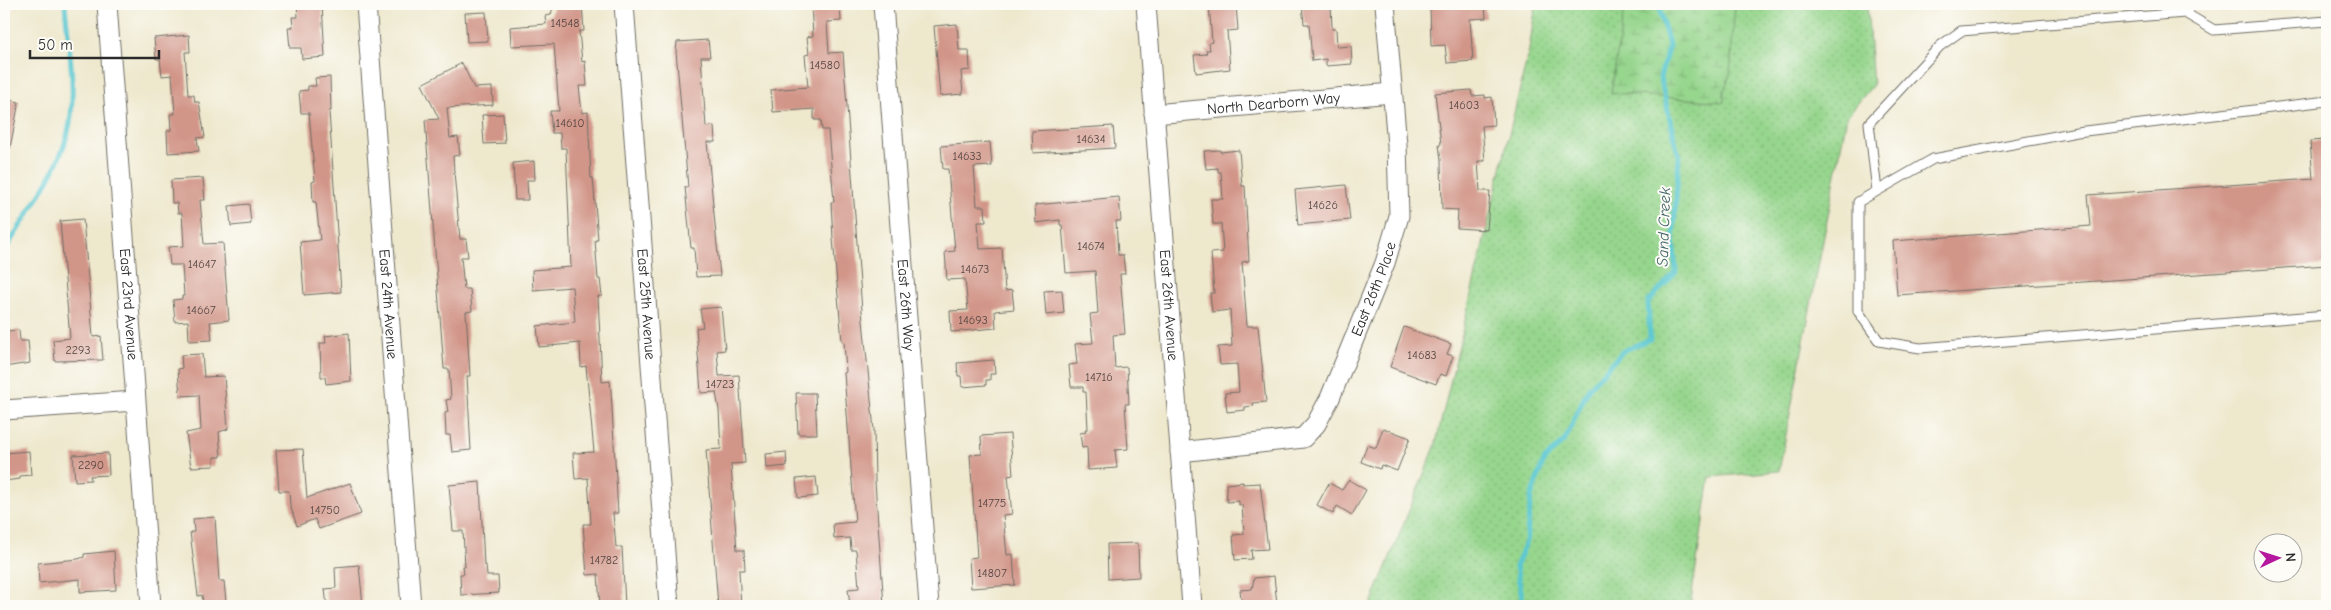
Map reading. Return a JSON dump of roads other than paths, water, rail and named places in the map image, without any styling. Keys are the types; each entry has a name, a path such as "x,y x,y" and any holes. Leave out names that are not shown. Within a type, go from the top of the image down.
{"street":[{"name":"East 23rd Avenue","path":"106,4 151,606"},
{"name":"East 24th Avenue","path":"366,4 411,606"},
{"name":"East 25th Avenue","path":"624,4 670,606"},
{"name":"East 26th Way","path":"883,4 929,606"},
{"name":"East 26th Avenue","path":"1146,4 1192,606"},
{"name":"East 26th Place","path":"1180,452 1303,438 1316,424 1330,398 1385,262 1399,216 1385,4"},
{"name":"North Dearborn Way","path":"1154,114 1392,93"},
{"path":"4,410 136,401"}],"lane":[{"path":"2185,13 2192,4"},
{"path":"1877,191 1869,123 1940,46 1960,31 2185,13 2214,30 2327,21"},
{"path":"2327,101 2076,132 1934,159 1858,202 1858,311 1879,341 1920,348 2327,314"}],"waterway":[{"path":"4,252 52,174 66,140 72,108 72,93 65,4"},
{"name":"Sand Creek","path":"1524,606 1516,567 1526,542 1531,497 1544,460 1565,440 1588,389 1623,351 1650,339 1648,302 1676,272 1673,237 1679,158 1660,77 1669,45 1658,4"}]}
